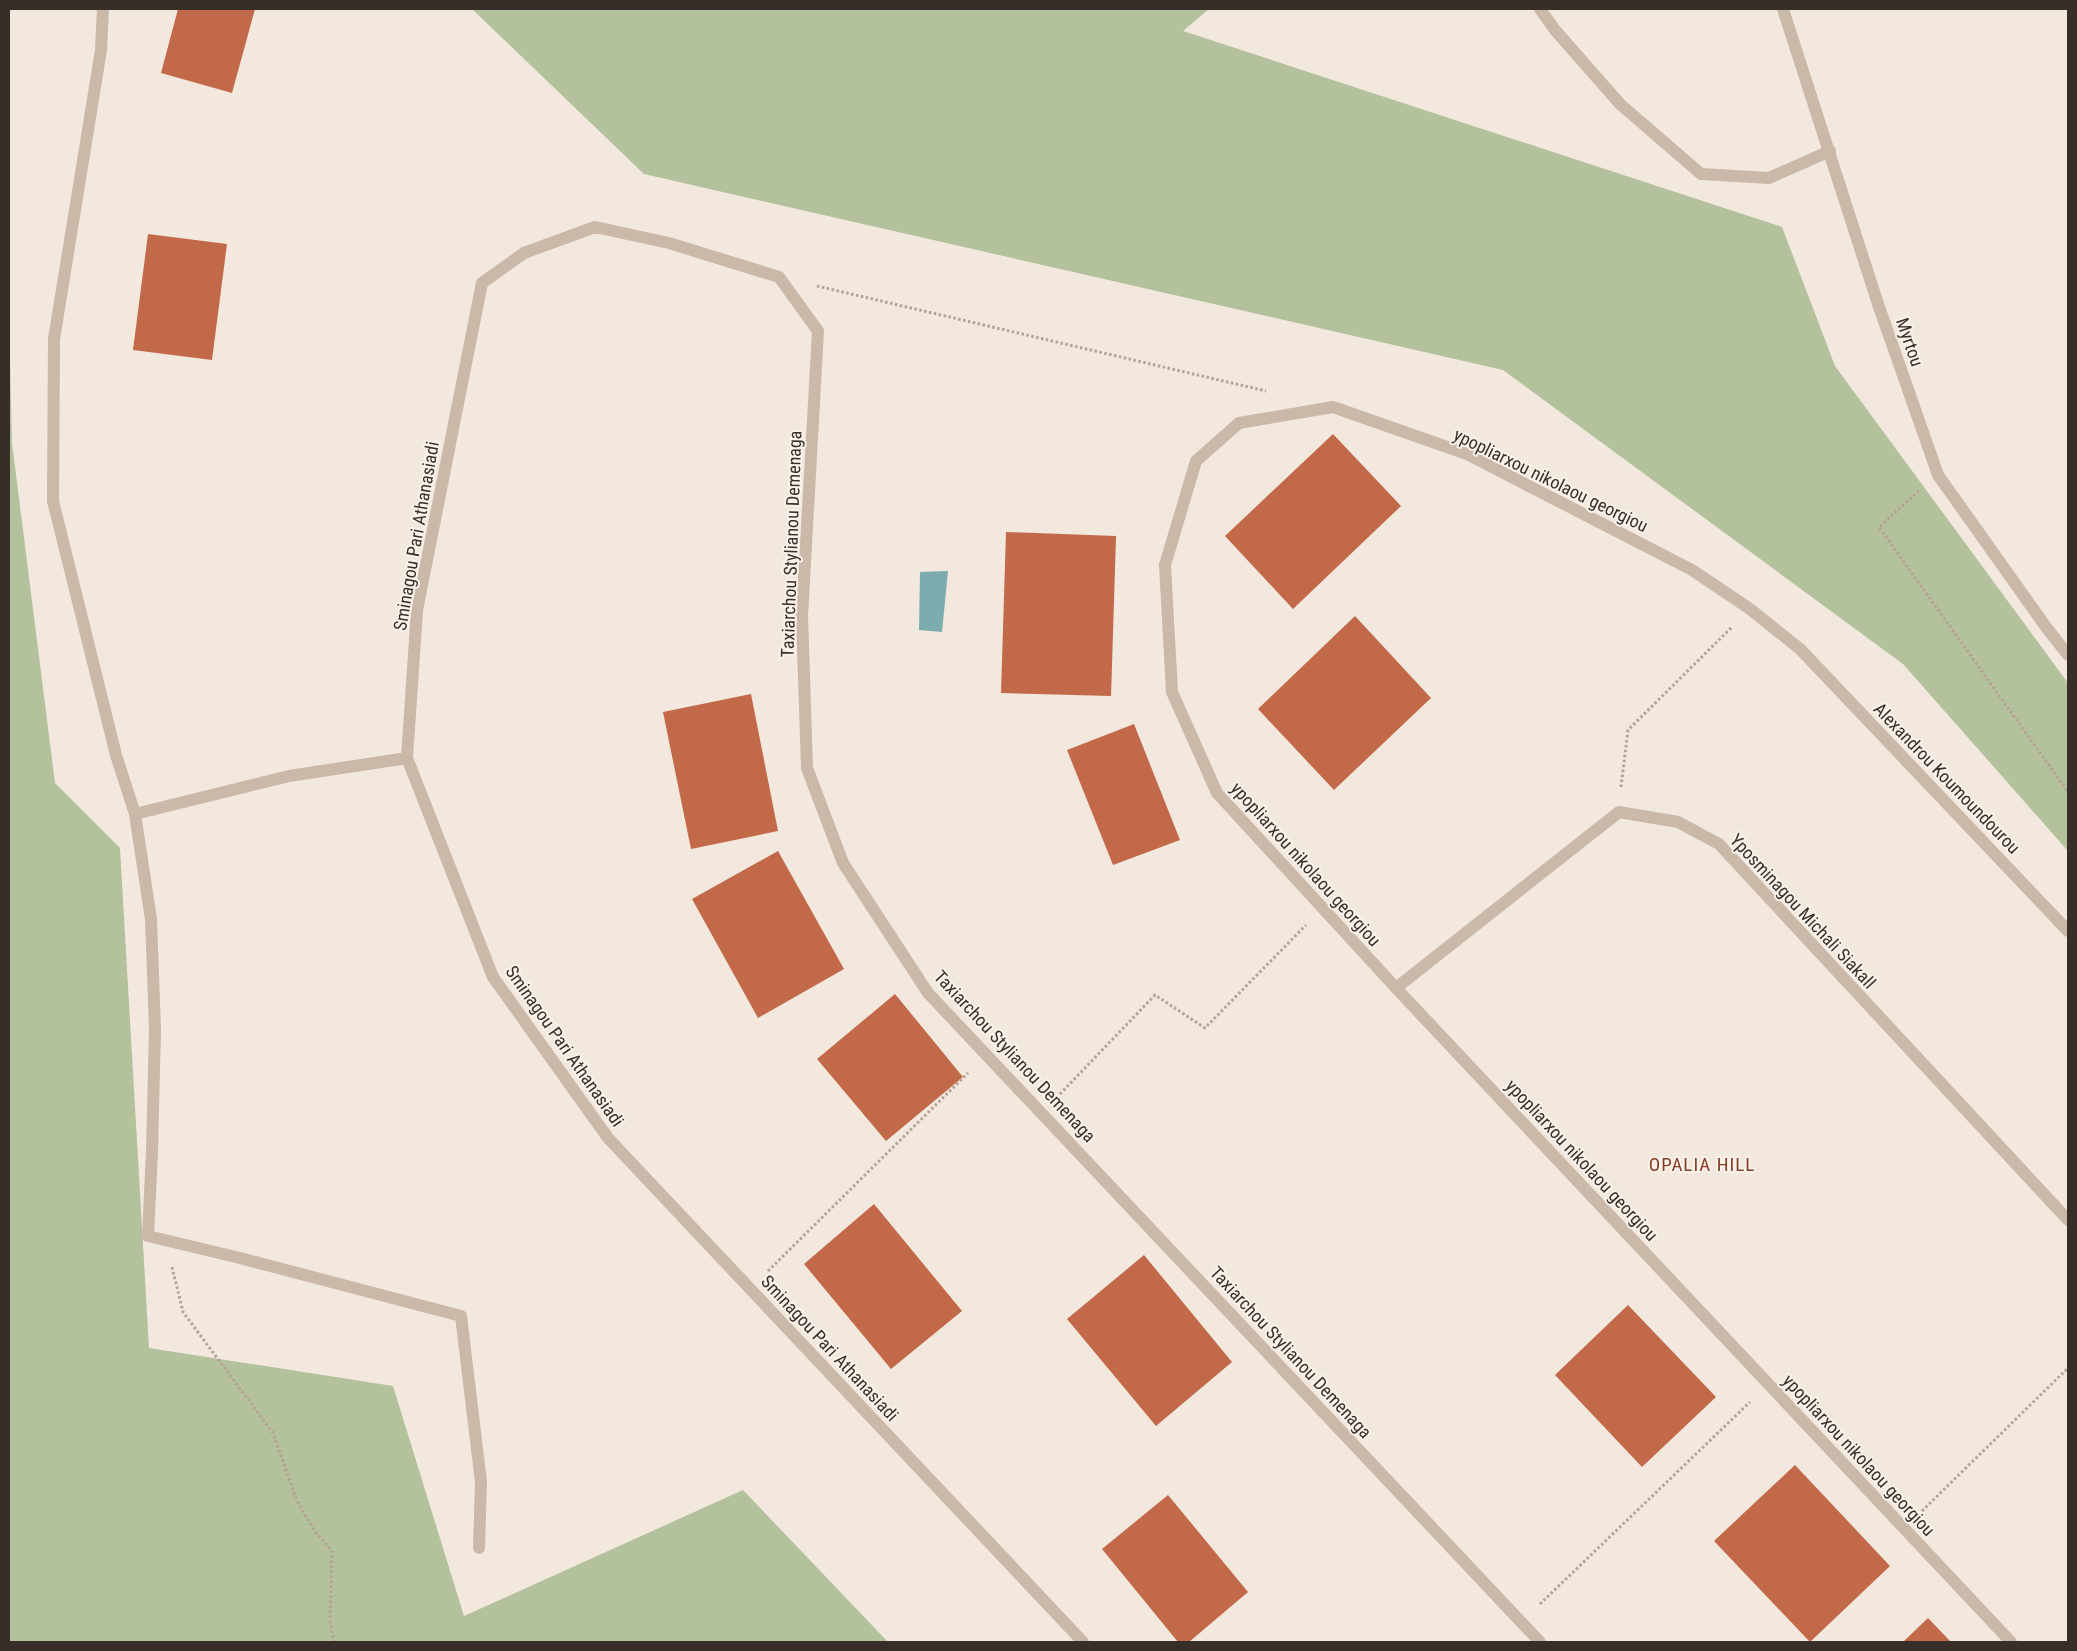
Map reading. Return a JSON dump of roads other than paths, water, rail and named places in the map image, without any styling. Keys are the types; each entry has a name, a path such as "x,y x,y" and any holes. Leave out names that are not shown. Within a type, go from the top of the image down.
{"street":[{"path":"103,9 101,50 54,339 53,501 116,755 135,814 151,919 154,1020 152,1152 148,1236 461,1316 481,1482 479,1548"},
{"path":"1540,9 1555,30 1620,104 1701,174 1769,178 1830,151"},
{"name":"Myrtou","path":"1783,9 1878,304 1938,475 2068,655"},
{"name":"Taxiarchou Stylianou Demenaga","path":"595,227 669,243 779,277 818,331 802,616 807,768 843,863 928,993 1540,1642"},
{"name":"Sminagou Pari Athanasiadi","path":"595,227 524,253 482,283 417,610 407,758 493,977 608,1138 1083,1642"},
{"name":"ypopliarxou nikolaou georgiou","path":"1800,649 1750,609 1692,570 1467,454 1333,406 1240,423 1196,461 1165,565 1172,692 1217,793 1396,988 2011,1642"},
{"name":"Alexandrou Koumoundourou","path":"1800,649 2068,931"},
{"path":"135,814 289,776 407,758"},
{"name":"Yposminagou Michali Siakall","path":"1396,988 1619,812 1678,822 1719,844 2068,1220"}],"water":[{"path":"948,571 942,632 919,630 920,572"}],"district":[{"name":"OPALIA HILL","path":"1702,1164"}]}
